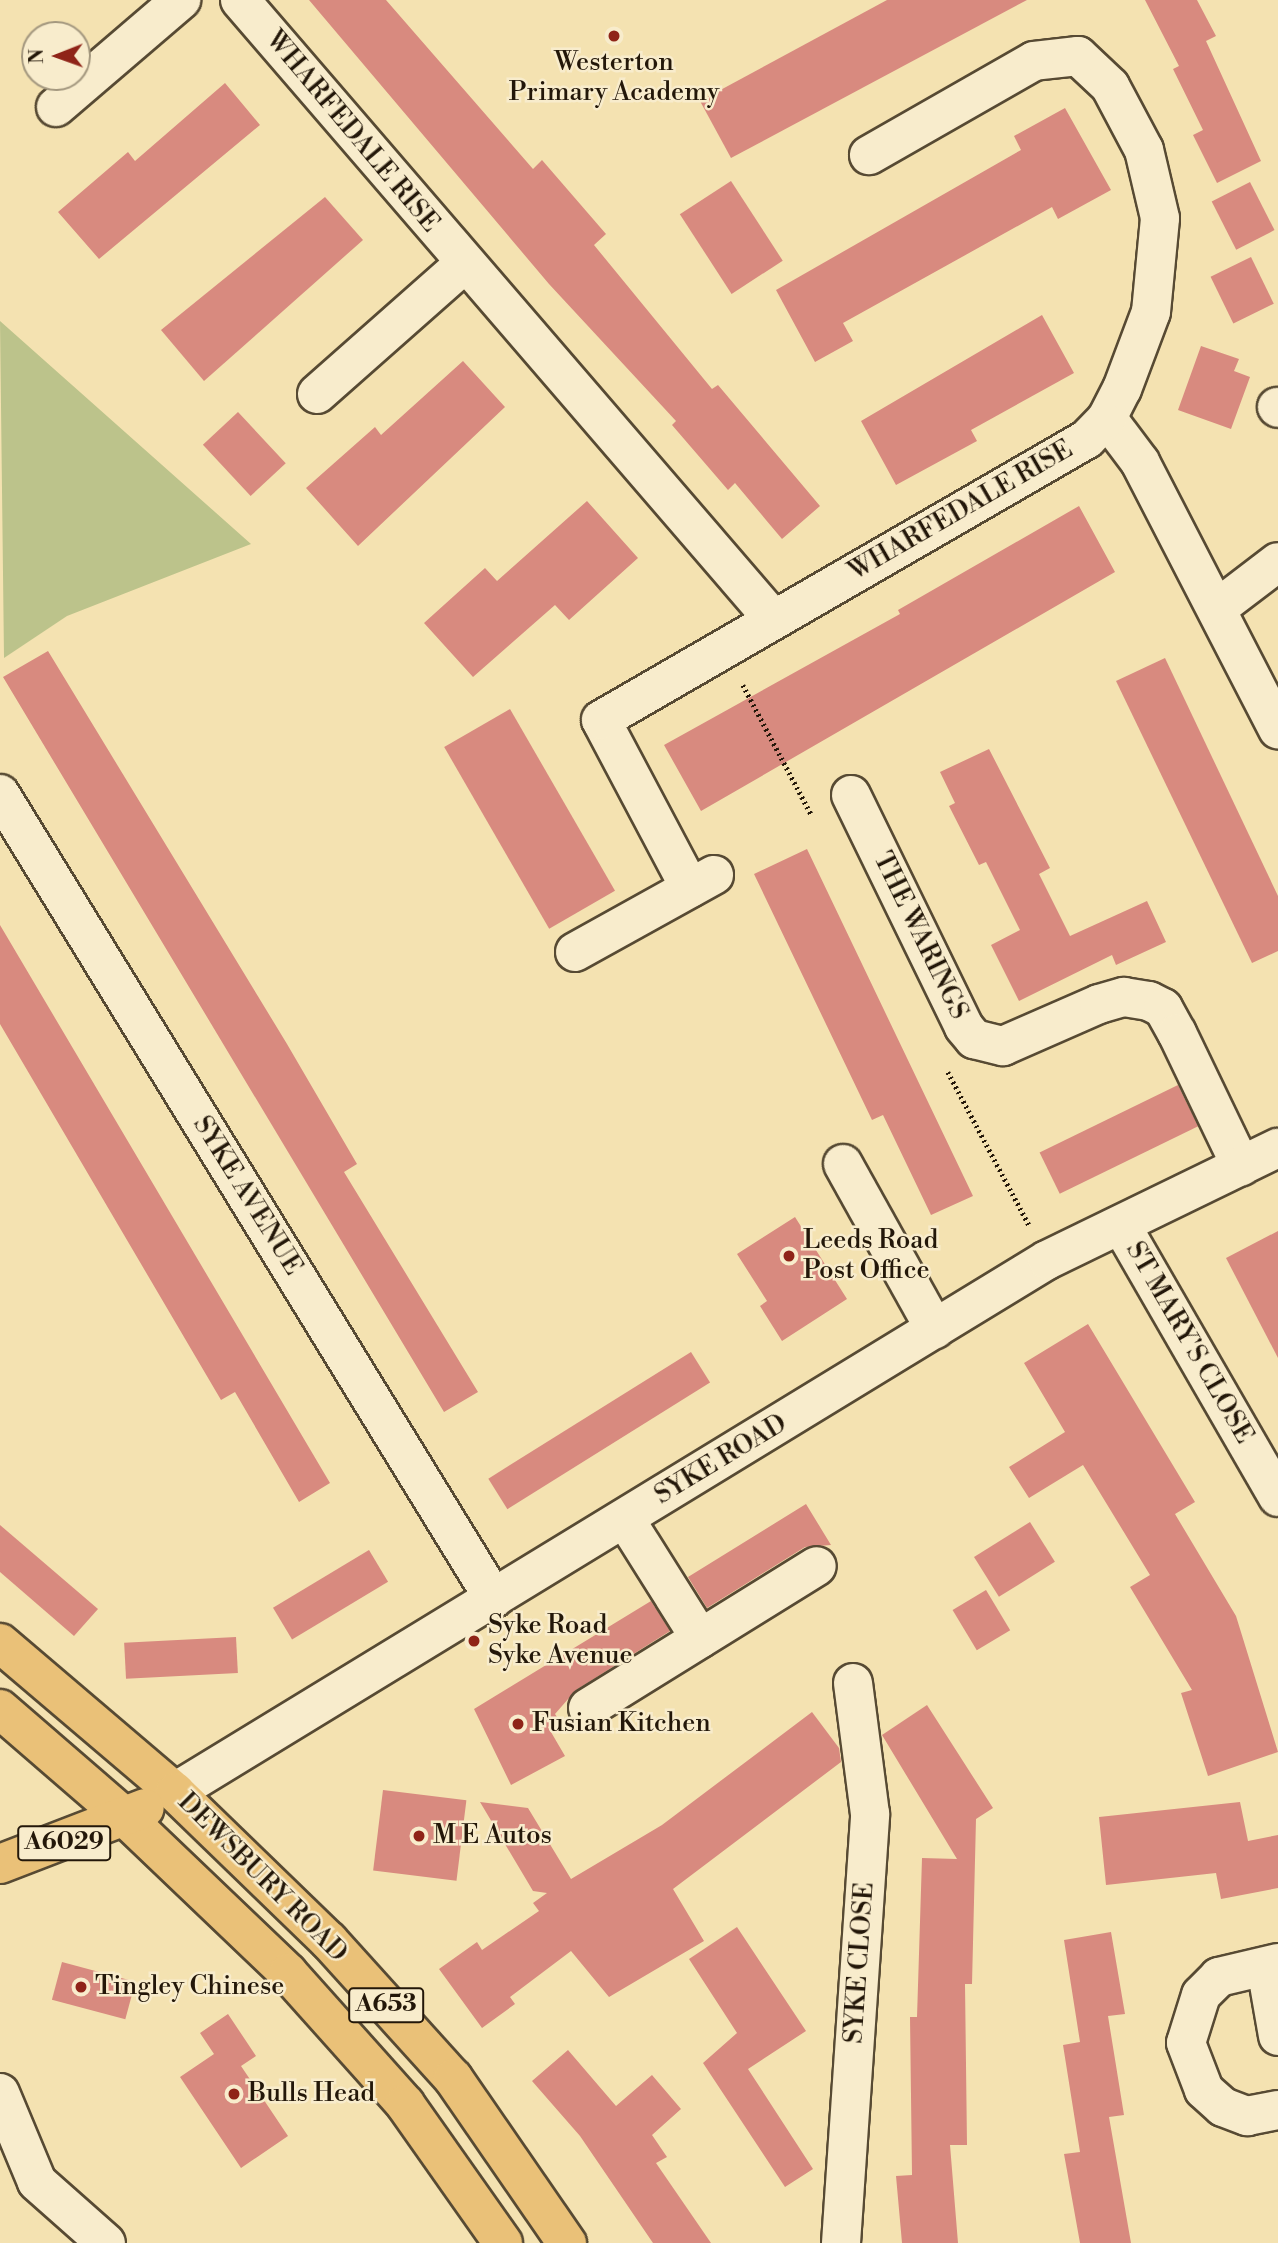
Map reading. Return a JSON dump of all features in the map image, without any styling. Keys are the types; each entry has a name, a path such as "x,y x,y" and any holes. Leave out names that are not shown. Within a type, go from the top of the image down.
{"main road":[{"name":"DEWSBURY ROAD","path":"0,1643 175,1792 329,1941 453,2078 567,2243"},
{"name":"DEWSBURY ROAD","path":"0,1709 127,1819 288,1973 405,2104 503,2243"},
{"path":"127,1819 175,1792"},
{"name":"A6029","path":"0,1864 127,1819"}],"street":[{"path":"56,107 181,0"},
{"name":"WHARFEDALE RISE","path":"240,0 464,264 773,619"},
{"name":"WHARFEDALE RISE","path":"575,951 702,881 601,720 773,619 1062,456 1107,418 1139,352 1151,312 1160,229 1144,150 1110,86 1078,56 1034,61 869,155"},
{"path":"317,394 464,264"},
{"path":"1107,418 1140,462 1219,607 1278,729"},
{"path":"1219,607 1278,562"},
{"name":"SYKE AVENUE","path":"0,794 494,1599"},
{"name":"THE WARINGS","path":"850,795 964,1027 975,1039 1003,1046 1099,1004 1124,997 1163,1008 1241,1166"},
{"name":"SYKE ROAD","path":"175,1792 1047,1260 1278,1148"},
{"path":"844,1164 935,1329"},
{"name":"ST MARY'S CLOSE","path":"1121,1225 1278,1497"},
{"path":"625,1519 700,1638"},
{"path":"588,1707 817,1566"},
{"name":"SYKE CLOSE","path":"841,2243 870,1814 853,1683"},
{"path":"1278,2036 1272,1965 1219,1977 1201,1995 1186,2043 1204,2090 1223,2107 1247,2116 1278,2110"},
{"path":"0,2093 37,2182 106,2243"}],"green space":[{"path":"0,321 251,544 67,616 4,658"}],"building":[{"path":"309,0 386,0 533,169 542,160 606,234 594,245 712,389 718,385 820,506 782,539 735,483 728,490 672,425 676,421 549,284"},
{"path":"887,0 1027,0 731,158 700,101"},
{"path":"1145,0 1197,0 1216,36 1206,41 1261,161 1217,183 1193,135 1203,130 1173,69 1179,66"},
{"path":"225,83 260,125 99,259 58,212 128,152 135,161"},
{"path":"1065,108 1111,190 1058,219 1052,207 843,323 853,341 815,362 776,290 1021,150 1014,136"},
{"path":"731,181 783,261 732,294 680,214"},
{"path":"1250,182 1275,230 1236,250 1212,202"},
{"path":"325,197 363,240 204,381 161,330"},
{"path":"1251,257 1274,304 1233,323 1211,277"},
{"path":"1042,315 1074,373 971,430 977,441 896,485 861,421"},
{"path":"1201,346 1239,359 1234,371 1250,377 1231,429 1178,410"},
{"path":"463,361 505,407 358,546 306,488 375,427 381,435"},
{"path":"238,412 286,463 251,496 203,445"},
{"path":"587,501 638,558 569,620 555,605 473,677 424,623 485,568 497,581"},
{"path":"1079,506 1115,572 701,811 664,745 900,614 898,610"},
{"path":"48,651 357,1164 344,1172 478,1392 444,1412 3,677"},
{"path":"1165,658 1278,896 1278,951 1252,963 1116,681"},
{"path":"510,709 615,891 549,929 444,747"},
{"path":"989,749 1050,868 1039,874 1070,936 1147,901 1166,942 1116,965 1112,955 1019,1001 991,945 1020,930 986,862 979,865 949,806 955,803 940,772"},
{"path":"807,849 973,1196 931,1215 883,1115 872,1120 754,874"},
{"path":"0,925 330,1483 299,1502 235,1392 221,1400 0,1024"},
{"path":"1178,1085 1198,1126 1060,1194 1040,1153"},
{"path":"795,1217 847,1299 782,1341 760,1306 767,1301 737,1254"},
{"path":"1278,1231 1278,1358 1226,1258"},
{"path":"1088,1324 1195,1502 1175,1514 1236,1616 1278,1752 1208,1776 1181,1693 1192,1690 1130,1587 1150,1575 1083,1465 1029,1498 1009,1467 1065,1432 1024,1363"},
{"path":"691,1352 710,1383 507,1509 488,1479"},
{"path":"806,1504 831,1545 805,1547 707,1608 688,1577"},
{"path":"1030,1522 1055,1562 999,1597 974,1557"},
{"path":"0,1525 98,1609 74,1636 0,1572"},
{"path":"369,1550 388,1582 292,1639 273,1608"},
{"path":"986,1590 1010,1630 977,1650 953,1610"},
{"path":"651,1601 670,1631 576,1690 555,1714 559,1720 548,1727 565,1756 511,1785 474,1709"},
{"path":"236,1637 238,1673 126,1679 124,1643"},
{"path":"927,1705 993,1808 976,1819 972,1984 965,1984 967,2145 950,2145 958,2243 902,2243 896,2176 912,2175 910,2017 917,2017 922,1858 957,1859 882,1735"},
{"path":"812,1712 839,1748 841,1762 673,1889 704,1941 609,1997 571,1951 510,1997 515,2004 482,2028 439,1969 477,1942 482,1950 539,1911 533,1903 547,1893 533,1891 480,1802 528,1808 571,1879 662,1825"},
{"name":"M E Autos","path":"383,1790 466,1800 457,1881 373,1870"},
{"path":"1240,1802 1248,1841 1278,1835 1278,1888 1221,1899 1216,1873 1106,1885 1099,1817"},
{"path":"737,1927 806,2031 748,2069 813,2169 785,2187 703,2063 737,2033 689,1959"},
{"path":"1111,1932 1125,2014 1108,2016 1124,2115 1109,2117 1131,2243 1080,2243 1064,2154 1080,2152 1063,2045 1080,2042 1064,1940"},
{"name":"Tingley Chinese","path":"62,1962 135,1982 125,2019 52,2000"},
{"path":"228,2014 256,2056 241,2066 288,2136 241,2168 180,2077 214,2054 200,2033"},
{"path":"568,2050 616,2106 652,2075 681,2109 652,2135 667,2157 656,2163 711,2243 653,2243 580,2136 532,2081"}],"place":[{"name":"Westerton Primary Academy","path":"614,36"},
{"name":"Leeds Road Post Office","path":"789,1256"},
{"name":"Syke Road Syke Avenue","path":"474,1641"},
{"name":"Fusian Kitchen","path":"518,1724"},
{"name":"M E Autos","path":"419,1836"},
{"name":"Tingley Chinese","path":"81,1987"},
{"name":"Bulls Head","path":"234,2094"}]}
